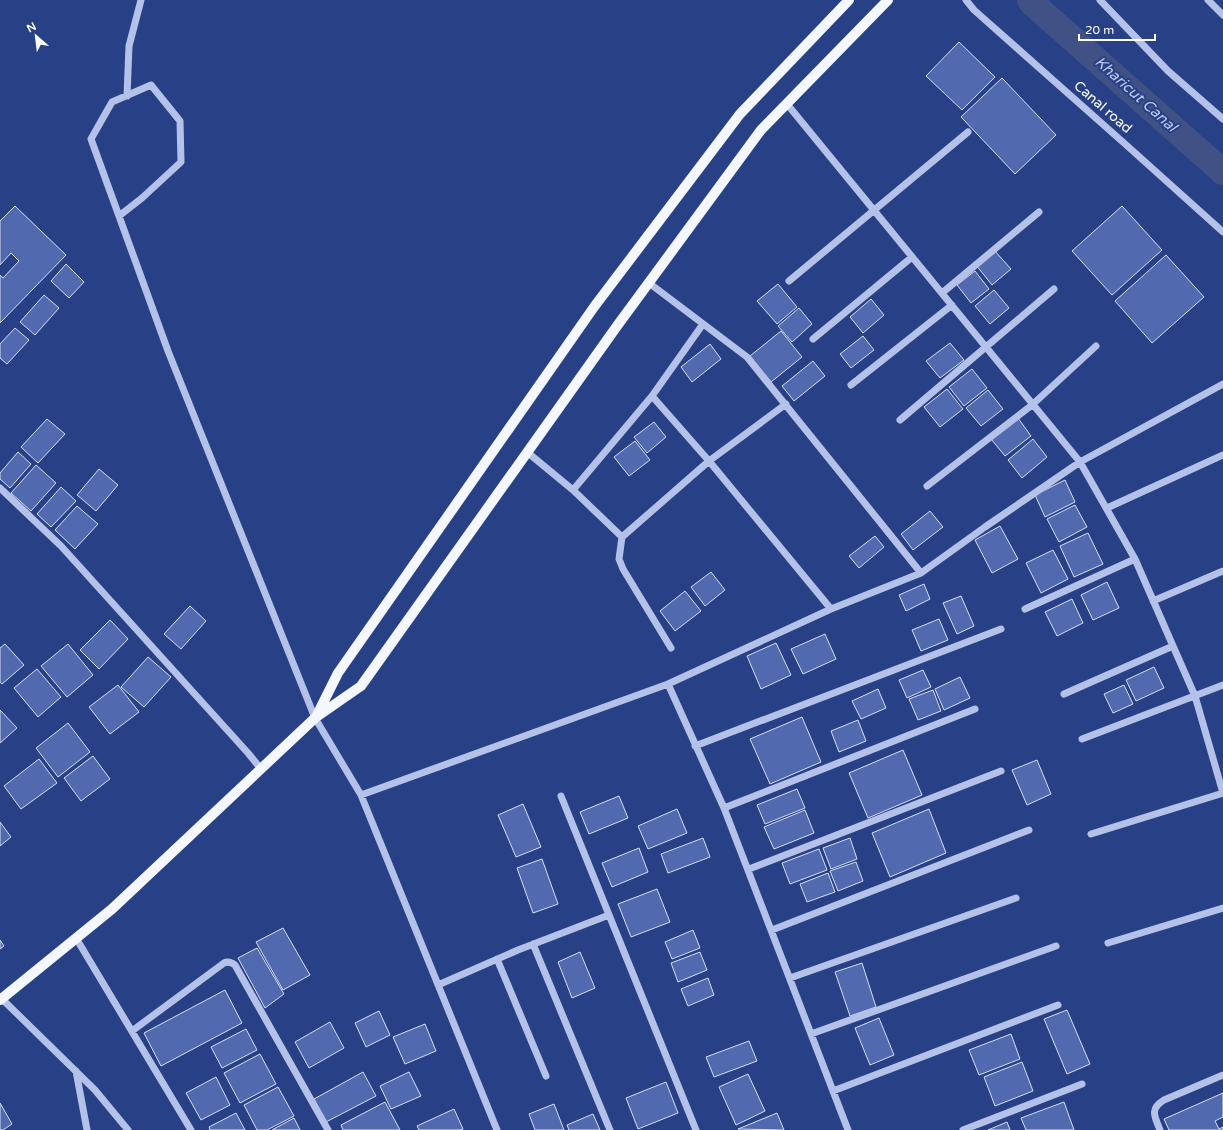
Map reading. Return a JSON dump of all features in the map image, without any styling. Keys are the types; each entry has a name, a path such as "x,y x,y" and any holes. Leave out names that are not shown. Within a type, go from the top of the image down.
{"main road":[{"path":"315,718 338,673 594,307 740,114 849,0"},
{"path":"0,998 118,903 315,718 361,686 527,452 761,130 888,0"}],"street":[{"path":"127,96 129,46 141,0"},
{"name":"Canal road","path":"966,0 974,10 1223,232"},
{"path":"1100,0 1168,71 1223,119"},
{"path":"1208,0 1223,15"},
{"path":"119,216 142,198 181,162 180,121 150,85 112,102 91,139 168,351 315,718 361,795 497,1130"},
{"path":"787,104 1080,462 1135,560 1194,696 1223,793 1091,834"},
{"path":"789,281 968,132"},
{"path":"942,293 1039,212"},
{"path":"813,339 912,257"},
{"path":"649,283 747,357 921,573"},
{"path":"900,420 1054,290"},
{"path":"851,385 952,305"},
{"path":"573,490 652,396 703,324"},
{"path":"927,486 1032,405 1096,346"},
{"path":"361,795 668,684 831,609 921,573 1080,462 1223,384"},
{"path":"652,396 709,461 831,609"},
{"path":"671,648 623,569 619,559 622,538 709,461 786,404"},
{"path":"527,452 573,490 622,538"},
{"path":"1107,508 1223,455"},
{"path":"0,488 60,546 248,752 261,769"},
{"path":"1024,609 1135,560"},
{"path":"1153,601 1223,571"},
{"path":"695,746 1001,629"},
{"path":"1064,694 1173,646"},
{"path":"668,684 724,808 848,1130"},
{"path":"1082,739 1223,685"},
{"path":"724,808 975,710"},
{"path":"748,870 1000,771"},
{"path":"561,796 696,1130"},
{"path":"772,930 1029,830"},
{"path":"790,978 1016,898"},
{"path":"1108,943 1223,908"},
{"path":"438,985 533,944 609,915"},
{"path":"76,938 190,1130"},
{"path":"533,944 610,1130"},
{"path":"811,1034 1056,946"},
{"path":"497,959 546,1076"},
{"path":"132,1031 224,962 231,962 235,965 328,1130"},
{"path":"0,998 95,1090 128,1130"},
{"path":"833,1092 1058,1005"},
{"path":"76,1071 87,1130"},
{"path":"1160,1130 1155,1117 1154,1109 1156,1104 1223,1075"},
{"path":"963,1130 1082,1084"}],"building":[{"path":"959,42 995,77 962,110 926,76"},
{"path":"1002,78 1056,135 1015,174 961,117"},
{"path":"15,206 66,255 0,323 0,275 3,278 19,261 11,253 0,265 0,221"},
{"path":"1122,206 1162,250 1112,295 1072,251"},
{"path":"994,250 1011,269 992,285 976,265"},
{"path":"1166,255 1204,297 1152,343 1115,301"},
{"path":"66,264 84,282 69,298 51,281"},
{"path":"975,271 989,289 971,303 957,285"},
{"path":"778,284 797,307 777,324 757,301"},
{"path":"994,290 1009,308 990,324 975,306"},
{"path":"44,295 59,308 35,335 20,322"},
{"path":"871,299 884,315 863,333 850,317"},
{"path":"799,308 812,324 792,342 778,326"},
{"path":"15,328 29,340 7,364 0,358 0,344"},
{"path":"781,331 802,357 771,382 750,356"},
{"path":"863,336 874,350 851,368 840,354"},
{"path":"950,343 964,360 940,378 926,361"},
{"path":"710,344 721,359 692,382 681,367"},
{"path":"813,361 825,376 794,401 782,386"},
{"path":"972,369 987,388 964,406 949,387"},
{"path":"947,389 963,409 940,427 924,407"},
{"path":"988,390 1003,409 981,426 966,408"},
{"path":"1018,418 1031,436 1005,456 991,439"},
{"path":"47,419 65,434 38,463 21,447"},
{"path":"654,422 666,437 647,453 634,437"},
{"path":"1033,439 1047,457 1022,478 1008,460"},
{"path":"635,441 650,460 629,476 614,457"},
{"path":"18,452 31,464 10,488 0,479 0,473"},
{"path":"36,465 56,483 31,511 11,493"},
{"path":"99,469 118,485 96,511 77,495"},
{"path":"1065,480 1075,502 1045,517 1035,495"},
{"path":"61,487 76,501 51,527 37,514"},
{"path":"1075,505 1087,527 1059,542 1047,519"},
{"path":"77,506 98,524 75,549 55,530"},
{"path":"930,511 943,527 913,550 901,534"},
{"path":"1000,526 1018,559 992,573 975,540"},
{"path":"1088,533 1103,564 1074,577 1060,546"},
{"path":"875,536 884,547 859,568 849,556"},
{"path":"1053,550 1068,579 1041,593 1026,563"},
{"path":"711,572 725,590 705,606 691,587"},
{"path":"1107,582 1119,608 1093,620 1081,595"},
{"path":"924,584 930,599 906,611 899,595"},
{"path":"685,591 701,611 675,631 660,611"},
{"path":"961,596 974,626 957,634 943,603"},
{"path":"1072,599 1083,623 1057,636 1045,612"},
{"path":"190,606 206,621 181,649 164,634"},
{"path":"939,619 948,640 921,651 912,630"},
{"path":"110,620 128,639 99,669 80,650"},
{"path":"825,634 836,659 803,674 791,649"},
{"path":"776,643 791,675 761,689 747,656"},
{"path":"5,644 24,665 2,684 0,682 0,648"},
{"path":"68,644 93,675 67,697 41,666"},
{"path":"148,657 171,677 144,707 121,687"},
{"path":"1154,667 1164,688 1136,701 1126,680"},
{"path":"37,669 61,697 38,717 14,688"},
{"path":"923,670 931,687 907,698 899,680"},
{"path":"960,677 970,698 944,710 935,689"},
{"path":"118,685 139,712 110,734 89,707"},
{"path":"1124,685 1133,704 1113,713 1104,694"},
{"path":"878,689 886,708 861,719 852,701"},
{"path":"933,690 941,711 918,720 909,699"},
{"path":"0,710 17,728 0,743"},
{"path":"802,717 821,762 770,784 750,739"},
{"path":"858,720 866,741 839,752 831,731"},
{"path":"68,723 90,752 58,777 36,748"},
{"path":"903,750 922,795 868,818 849,773"},
{"path":"93,756 110,779 81,801 64,778"},
{"path":"39,759 57,783 21,809 4,786"},
{"path":"1037,760 1051,794 1027,805 1012,770"},
{"path":"797,789 805,808 765,824 757,805"},
{"path":"619,796 628,818 589,834 580,812"},
{"path":"523,804 541,847 516,857 498,815"},
{"path":"677,809 687,833 648,849 638,826"},
{"path":"929,809 946,853 890,877 872,833"},
{"path":"805,810 814,833 774,849 764,827"},
{"path":"0,822 11,837 0,846"},
{"path":"703,838 710,857 668,873 661,854"},
{"path":"850,838 857,859 831,869 823,848"},
{"path":"639,848 648,872 612,887 602,863"},
{"path":"819,849 827,870 790,884 782,863"},
{"path":"542,859 558,904 533,913 517,868"},
{"path":"856,862 863,881 838,891 830,871"},
{"path":"828,873 835,892 807,902 800,884"},
{"path":"657,889 670,922 631,937 618,904"},
{"path":"283,928 310,975 283,990 256,942"},
{"path":"693,930 700,948 672,959 665,942"},
{"path":"0,940 4,946 0,949"},
{"path":"257,948 284,994 265,1008 238,958"},
{"path":"580,952 595,988 572,998 558,962"},
{"path":"700,952 707,970 678,982 671,963"},
{"path":"862,963 876,1007 850,1016 835,972"},
{"path":"708,978 714,995 688,1006 681,989"},
{"path":"225,990 242,1023 161,1066 144,1033"},
{"path":"1067,1010 1090,1064 1067,1074 1044,1019"},
{"path":"379,1011 390,1035 366,1047 355,1023"},
{"path":"879,1018 894,1055 870,1065 855,1028"},
{"path":"330,1022 344,1048 309,1068 295,1042"},
{"path":"425,1024 436,1051 405,1064 393,1037"},
{"path":"246,1029 257,1050 222,1068 211,1047"},
{"path":"1011,1034 1020,1059 979,1075 969,1050"},
{"path":"749,1041 757,1061 714,1077 706,1057"},
{"path":"260,1054 276,1084 240,1103 224,1073"},
{"path":"1022,1062 1033,1091 995,1106 984,1077"},
{"path":"363,1072 376,1096 326,1122 314,1099"},
{"path":"409,1072 421,1096 391,1109 380,1086"},
{"path":"748,1074 765,1111 736,1125 719,1087"},
{"path":"216,1077 230,1105 201,1120 186,1093"},
{"path":"666,1082 678,1113 638,1129 626,1098"},
{"path":"278,1087 294,1116 267,1130 257,1130 244,1105"},
{"path":"1223,1093 1223,1117 1215,1121 1219,1129 1223,1127 1223,1130 1169,1130 1164,1119"},
{"path":"385,1102 400,1130 343,1130 341,1125"},
{"path":"1064,1102 1074,1130 1026,1130 1021,1118"},
{"path":"0,1103 12,1124 3,1130 0,1130"},
{"path":"554,1104 564,1130 535,1130 529,1114"},
{"path":"454,1109 463,1129 419,1130 417,1126"},
{"path":"236,1113 245,1130 210,1130 209,1127"},
{"path":"777,1113 784,1130 738,1129"},
{"path":"593,1114 600,1130 569,1130 567,1125"},
{"path":"294,1118 300,1130 272,1130"},
{"path":"1007,1122 1010,1130 988,1130"}],"waterway":[{"name":"Kharicut Canal","path":"1030,0 1223,172"}]}
